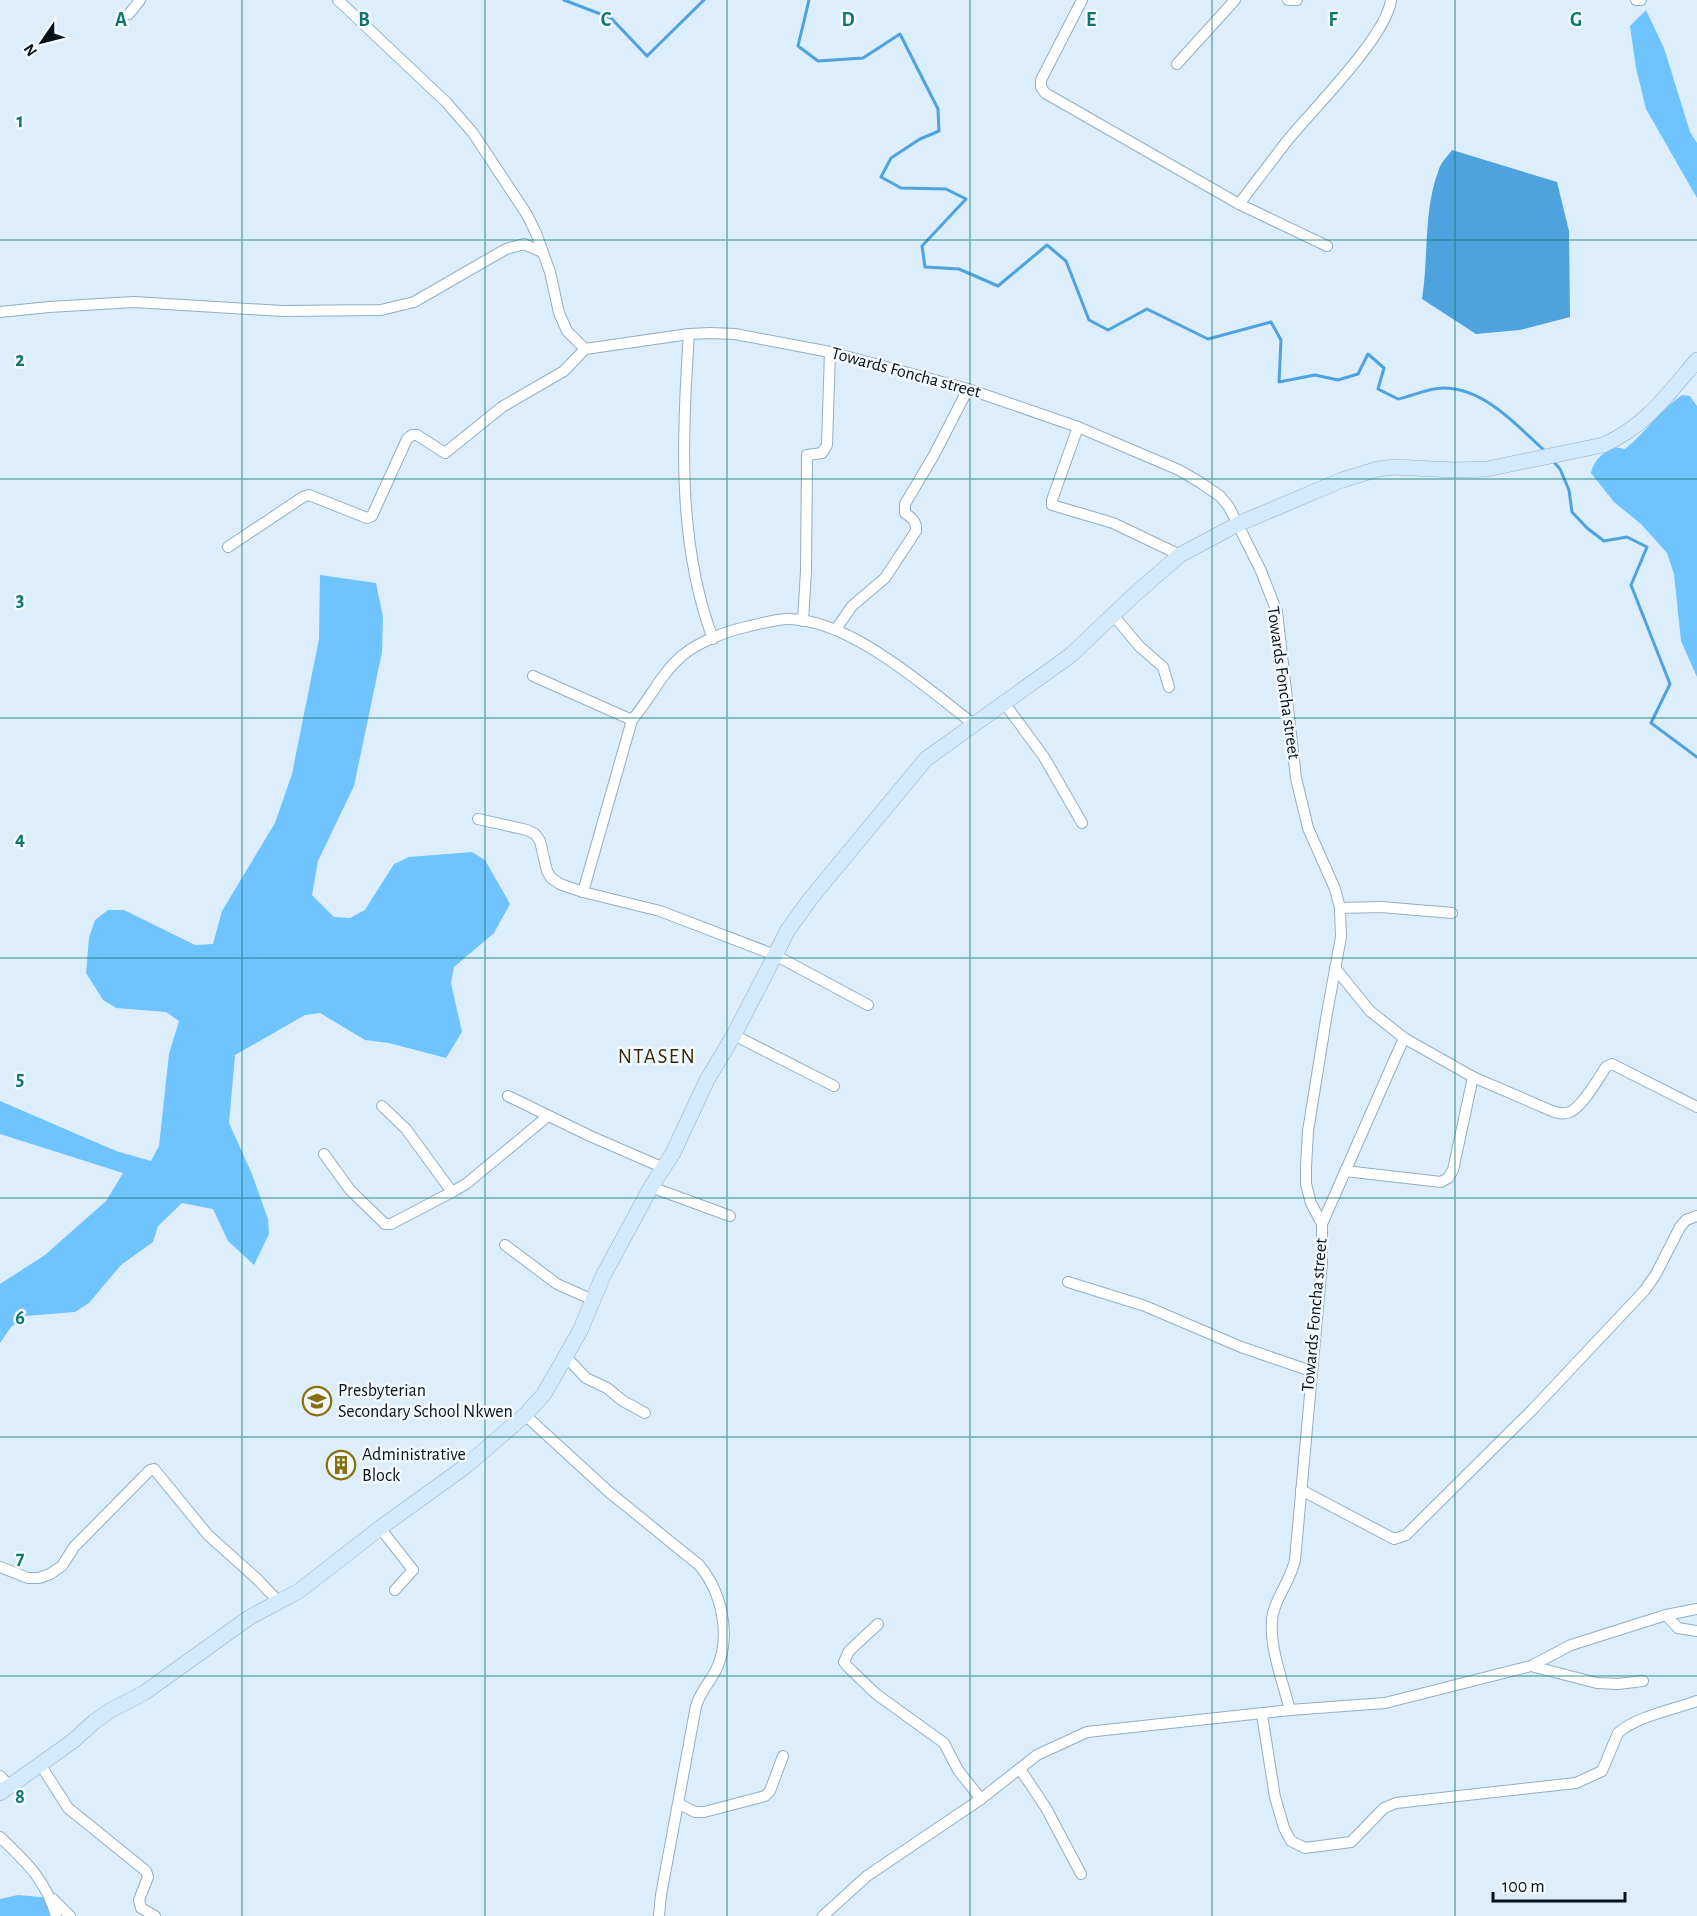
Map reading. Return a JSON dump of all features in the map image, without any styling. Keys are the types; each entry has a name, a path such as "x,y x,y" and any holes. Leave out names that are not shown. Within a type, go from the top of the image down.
{"street":[{"path":"129,14 140,0"},
{"path":"228,547 309,495 367,518 372,516 407,439 412,435 417,435 442,453 451,451 502,407 564,371 585,349 567,331 559,313 536,233 526,213 464,121 338,0"},
{"path":"1082,0 1041,80 1041,87 1046,93 1239,204 1327,246"},
{"path":"1177,64 1234,0"},
{"path":"1288,0 1297,0"},
{"path":"1239,204 1287,141 1351,67 1382,26 1391,6 1391,0"},
{"path":"1636,0 1641,0"},
{"path":"0,312 134,303 282,311 381,310 414,302 506,249 524,244 542,252"},
{"path":"689,334 684,406 684,493 701,607 713,639"},
{"name":"Towards Foncha street","path":"585,349 689,334 735,334 830,351 968,389 1078,427 1179,470 1202,483 1220,496 1238,524 1261,571 1277,612 1300,804 1317,851 1335,889 1340,908 1341,938 1308,1131 1306,1158 1306,1184 1311,1203 1322,1224 1322,1263 1295,1560 1275,1607 1271,1624 1290,1710"},
{"path":"803,621 807,455 822,453 827,445 830,351"},
{"path":"3,1785 40,1764 111,1710 144,1693 250,1617 299,1591 380,1528 466,1466 525,1415 544,1394 566,1357 603,1276 651,1187 673,1153 707,1080 734,1035 788,930 800,912 917,769 937,750 1005,704 1071,655 1180,555 1238,524 1342,480 1378,469 1487,468 1603,445 1620,438 1638,426 1654,411 1697,360"},
{"path":"836,629 852,606 885,578 916,531 916,525 906,513 905,504 934,455 968,389"},
{"path":"1078,427 1052,505 1113,523 1180,555"},
{"path":"1113,615 1140,647 1163,667 1169,687"},
{"path":"583,892 632,720 682,655 734,630 788,619 836,629 908,675 975,725"},
{"path":"533,676 632,720"},
{"path":"1005,704 1048,764 1082,823"},
{"path":"478,819 527,830 535,834 540,841 547,871 552,878 583,892 660,911 775,955 868,1005"},
{"path":"1340,908 1381,907 1452,913"},
{"path":"1335,968 1370,1011 1404,1038 1473,1077 1563,1114 1572,1112 1580,1105 1606,1067 1612,1064 1697,1107"},
{"path":"734,1035 834,1086"},
{"path":"1322,1224 1404,1038"},
{"path":"1345,1171 1441,1182 1448,1178 1453,1170 1473,1077"},
{"path":"508,1096 664,1168"},
{"path":"382,1106 406,1129 452,1192"},
{"path":"324,1154 350,1190 385,1224 391,1224 466,1184 548,1116"},
{"path":"651,1187 730,1216"},
{"path":"1301,1490 1394,1539 1406,1535 1534,1408 1645,1290 1656,1274 1680,1227 1686,1220 1697,1216"},
{"path":"505,1245 557,1284 593,1300"},
{"path":"1068,1282 1145,1306 1240,1347 1311,1371"},
{"path":"566,1357 586,1378 607,1388 628,1405 645,1413"},
{"path":"525,1415 609,1492 699,1565 707,1574 718,1601 725,1634 724,1648 715,1672 699,1698 661,1895 659,1916"},
{"path":"0,1567 28,1578 39,1578 50,1574 62,1566 74,1547 150,1470 154,1469 208,1535 280,1603"},
{"path":"380,1528 413,1570 395,1590"},
{"path":"823,1916 867,1876 981,1799 1038,1755 1087,1732 1262,1715 1290,1710 1385,1703 1531,1666 1571,1646 1665,1615 1697,1609"},
{"path":"1665,1615 1678,1628 1697,1631"},
{"path":"878,1624 849,1651 844,1662 846,1666 876,1694 944,1743 958,1770 981,1799"},
{"path":"1531,1666 1597,1683 1618,1684 1643,1681"},
{"path":"1262,1715 1275,1797 1284,1828 1291,1841 1305,1848 1351,1842 1384,1808 1396,1803 1576,1783 1602,1771 1618,1733 1622,1730 1642,1720 1697,1701"},
{"path":"679,1804 695,1812 704,1812 765,1796 770,1791 783,1756"},
{"path":"40,1764 68,1808 146,1871 148,1877 139,1900 141,1908 155,1916"},
{"path":"1020,1769 1046,1808 1081,1874"},
{"path":"0,1837 30,1867 51,1898 69,1916"},
{"path":"51,1898 56,1916"}],"shaded area":[{"path":"1646,10 1664,48 1690,132 1697,143 1697,198 1646,109 1636,68 1630,26"},
{"path":"1452,150 1557,182 1569,231 1570,317 1520,330 1476,334 1422,299 1428,217 1434,185 1440,166"},
{"path":"1682,395 1690,396 1697,406 1697,677 1681,641 1674,574 1667,553 1641,524 1614,502 1591,473 1596,460 1614,447 1625,449"},
{"path":"320,575 376,583 383,617 382,652 354,786 318,861 312,895 334,917 350,918 365,910 394,864 409,857 472,852 485,860 510,904 494,933 454,967 451,983 462,1032 446,1058 389,1043 365,1040 320,1013 305,1015 235,1055 229,1123 252,1174 268,1219 269,1234 254,1265 228,1241 213,1209 182,1203 158,1226 153,1242 121,1265 89,1303 75,1312 26,1316 11,1327 0,1343 0,1284 45,1255 106,1201 123,1173 0,1134 0,1101 116,1151 151,1161 159,1146 169,1054 179,1021 166,1012 116,1008 103,1000 86,973 89,938 95,920 108,910 124,910 195,945 213,944 222,911 275,823 292,774 319,639"},
{"path":"18,1895 51,1898 50,1916 0,1916 0,1899"}],"waterway":[{"path":"564,0 611,18 647,56 704,0"},
{"path":"809,0 798,46 818,61 863,58 900,34 938,109 939,131 920,139 891,158 881,177 901,188 946,189 966,199 922,246 925,267 959,269 998,286 1047,245 1066,261 1089,320 1108,330 1147,309 1208,339 1271,322 1281,340 1279,382 1315,375 1338,380 1358,374 1368,354 1384,368 1378,389 1398,399 1438,388 1473,394 1499,410 1545,451"},
{"path":"1553,461 1560,469 1569,490 1572,512 1587,528 1604,541 1627,537 1647,547 1631,585 1670,684 1651,723 1697,757"}],"place":[{"name":"Presbyterian Secondary School Nkwen","path":"317,1401"},
{"name":"Administrative Block","path":"341,1465"}],"district":[{"name":"NTASEN","path":"657,1056"}]}
